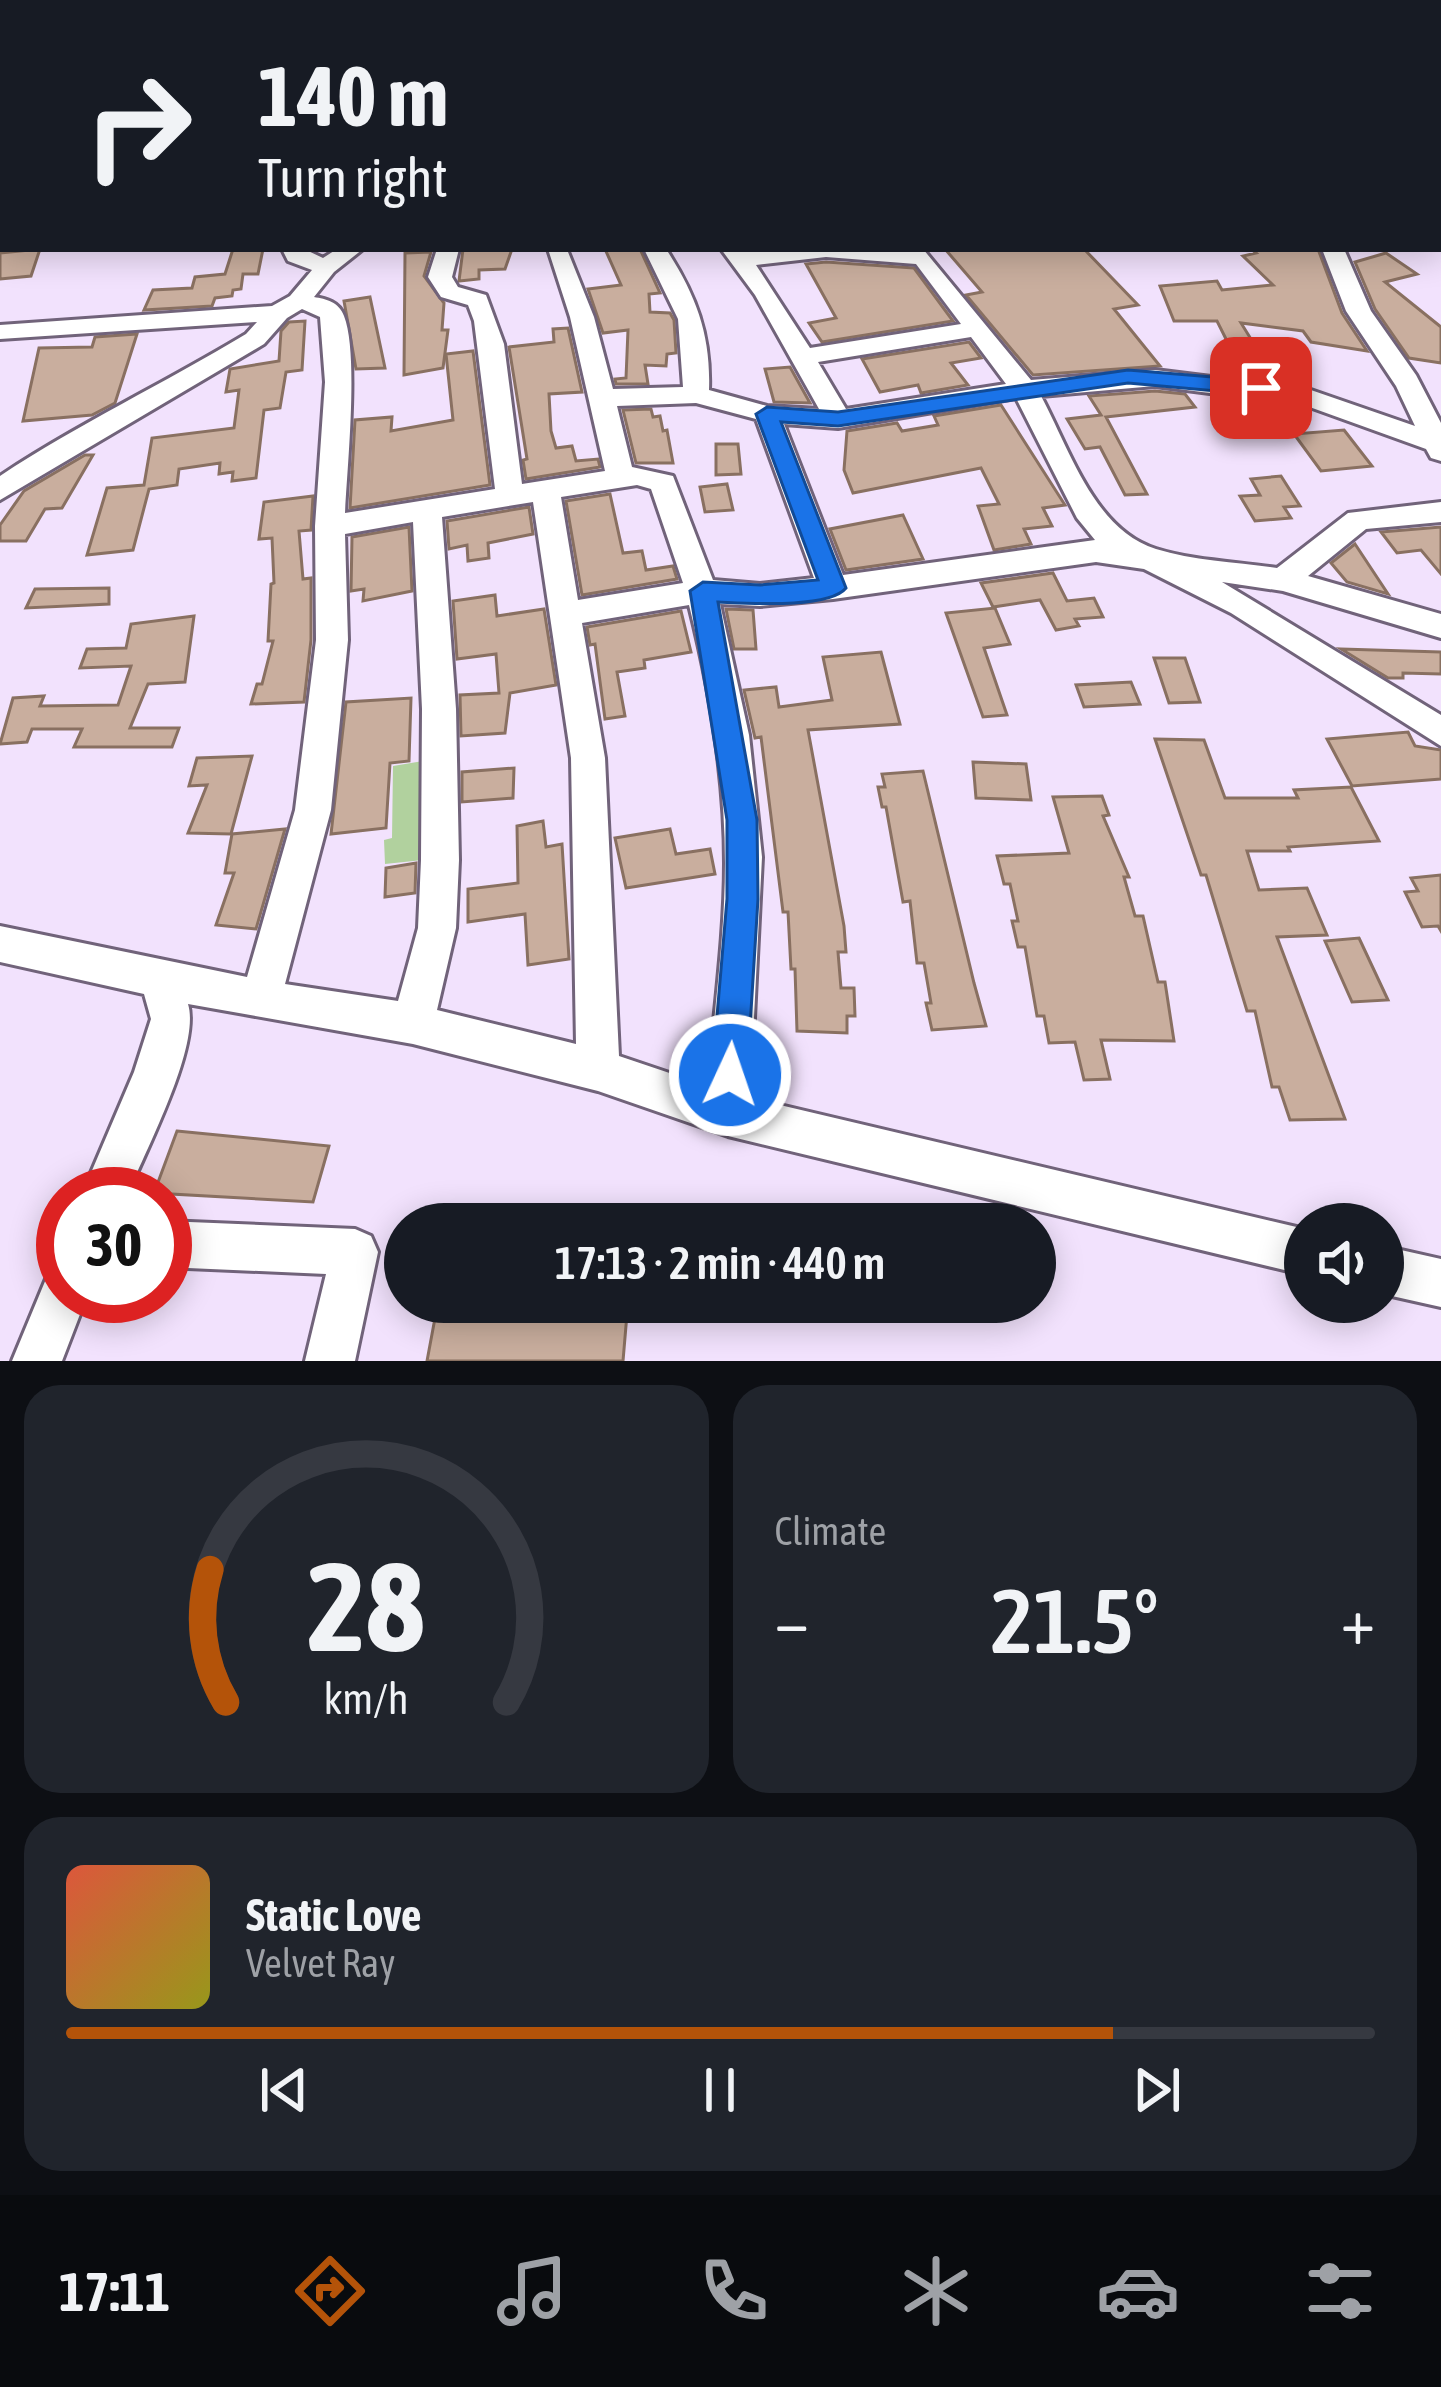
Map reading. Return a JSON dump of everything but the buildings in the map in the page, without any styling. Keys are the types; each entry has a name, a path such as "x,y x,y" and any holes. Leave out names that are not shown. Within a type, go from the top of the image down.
{"street":[{"path":"294,252 326,267"},
{"path":"0,490 54,453 160,398 255,339 326,267 348,252"},
{"path":"447,252 440,278 449,292 478,300 490,325 491,365 510,494"},
{"path":"557,252 582,317 621,478"},
{"path":"658,252 695,320 696,395"},
{"path":"736,255 790,252"},
{"path":"870,252 915,254 1024,389 1092,518 1113,542 1242,605 1441,732"},
{"path":"1335,252 1344,288 1370,334 1398,368 1439,447"},
{"path":"736,255 766,293 838,419"},
{"path":"0,332 288,307 323,306 332,316 338,382 330,526 332,640 313,810 261,1000"},
{"path":"804,357 976,328"},
{"path":"602,398 696,395 767,414 838,419 1128,376 1261,388 1355,410 1439,447"},
{"path":"767,414 833,588"},
{"path":"330,526 621,478 651,476 663,483 703,591 742,820 742,899 728,1114"},
{"path":"545,490 588,758 598,1070"},
{"path":"1242,605 1270,578 1358,520 1441,512"},
{"path":"413,1024 436,928 440,860 439,709 427,513"},
{"path":"566,614 703,591 760,595 833,588 1070,551 1139,555 1270,578 1441,626"},
{"path":"0,944 261,1000 413,1024 598,1070 728,1114 1284,1247"},
{"path":"116,1167 155,1074 172,1018 159,976"},
{"path":"192,1245 355,1252 330,1361"},
{"path":"1404,1275 1441,1283"},
{"path":"37,1361 52,1323"}],"green space":[{"path":"423,761 423,860 385,864 384,840 392,838 393,766"}],"route":[{"path":"730,1075 742,899 742,820 703,591 760,595 833,588 767,414 838,419 1128,376 1261,388"}]}
